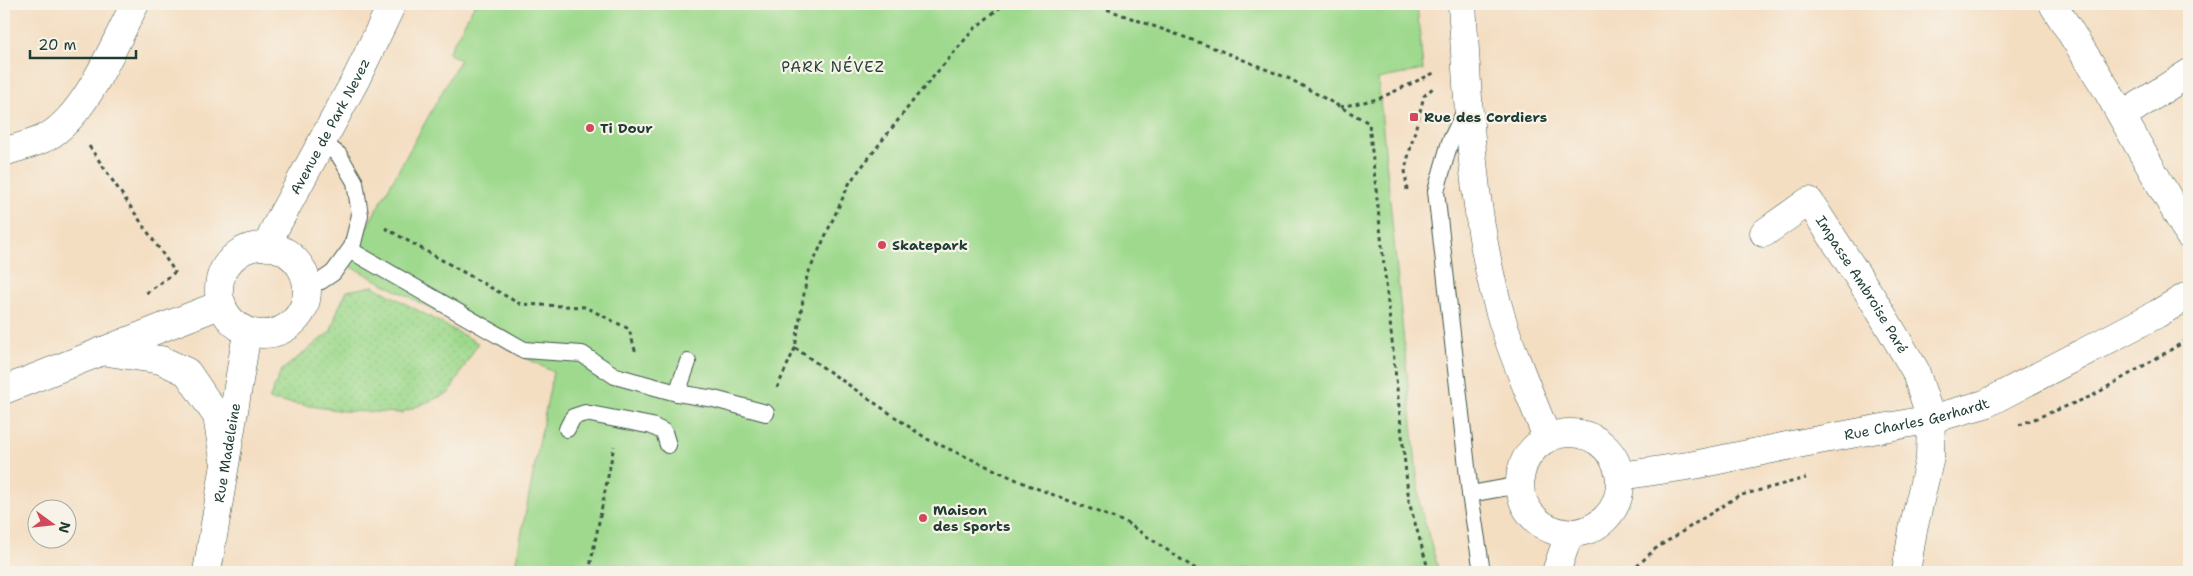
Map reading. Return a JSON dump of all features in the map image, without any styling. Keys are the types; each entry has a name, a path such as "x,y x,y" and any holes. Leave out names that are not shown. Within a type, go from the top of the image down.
{"street":[{"path":"4,152 46,138 70,118 90,91 135,4"},
{"name":"Avenue de Park Nevez","path":"267,247 275,228 356,79 392,4"},
{"path":"1462,4 1468,105 1484,241 1500,314 1547,438"},
{"path":"2056,4 2054,6 2122,116 2189,235"},
{"path":"2122,116 2189,73"},
{"name":"Impasse Ambroise Paré","path":"1764,233 1809,201 1874,301 1915,370 1931,420"},
{"path":"251,247 279,248 301,265 307,285 308,292 298,319 275,334 247,333 225,316 218,289 227,262 251,247"},
{"name":"Rue Charles Gerhardt","path":"1620,476 1694,465 1792,444 1931,420 1985,404 2157,314 2189,295"},
{"path":"4,390 222,304"},
{"name":"Rue Madeleine","path":"206,572 247,333"},
{"path":"101,351 161,360 187,372 217,416 225,466"},
{"path":"1906,572 1913,530 1930,457 1931,420"},
{"path":"1578,433 1593,438 1607,448 1615,461 1620,476 1620,490 1616,505 1608,517 1597,526 1584,532 1570,534 1554,531 1541,524 1530,514 1523,500 1520,485 1522,471 1527,458 1536,446 1547,438 1562,434 1578,433"},
{"path":"1556,572 1570,534"}],"lane":[{"path":"1468,105 1450,142 1436,191 1470,494 1482,572"},
{"path":"307,285 321,281 357,254 360,215 356,182 339,155 322,142"},
{"path":"357,254 524,350 582,354 614,376 627,378 677,394 714,399 766,413"},
{"path":"677,394 688,362"},
{"path":"567,429 574,418 579,414 585,413 658,428 664,432 668,445"},
{"path":"1470,494 1520,485"}],"path":[{"path":"775,392 795,348 807,276 850,182 916,97 974,29 1004,4"},
{"path":"1092,4 1208,46 1290,79 1369,123 1409,502 1429,572"},
{"path":"1340,107 1378,99 1434,74 1433,65"},
{"path":"70,118 175,272 145,294"},
{"path":"357,254 381,226 520,304 585,308 629,328 635,350 627,378"},
{"path":"795,348 927,439 1028,485 1126,523 1200,572"},
{"path":"589,572 619,420"}],"green space":[{"path":"475,4 1417,4 1423,70 1378,79 1420,505 1439,572 514,572 553,372 346,264 460,60 448,53"},
{"path":"373,286 478,343 449,393 401,413 344,411 269,400 281,371 331,331 338,309 347,291"}],"place":[{"name":"Rue des Cordiers","path":"1414,117"},
{"name":"Ti Dour","path":"590,128"},
{"name":"Skatepark","path":"882,245"},
{"name":"Maison des Sports","path":"923,518"}],"district":[{"name":"PARK NÉVEZ","path":"833,67"}]}
